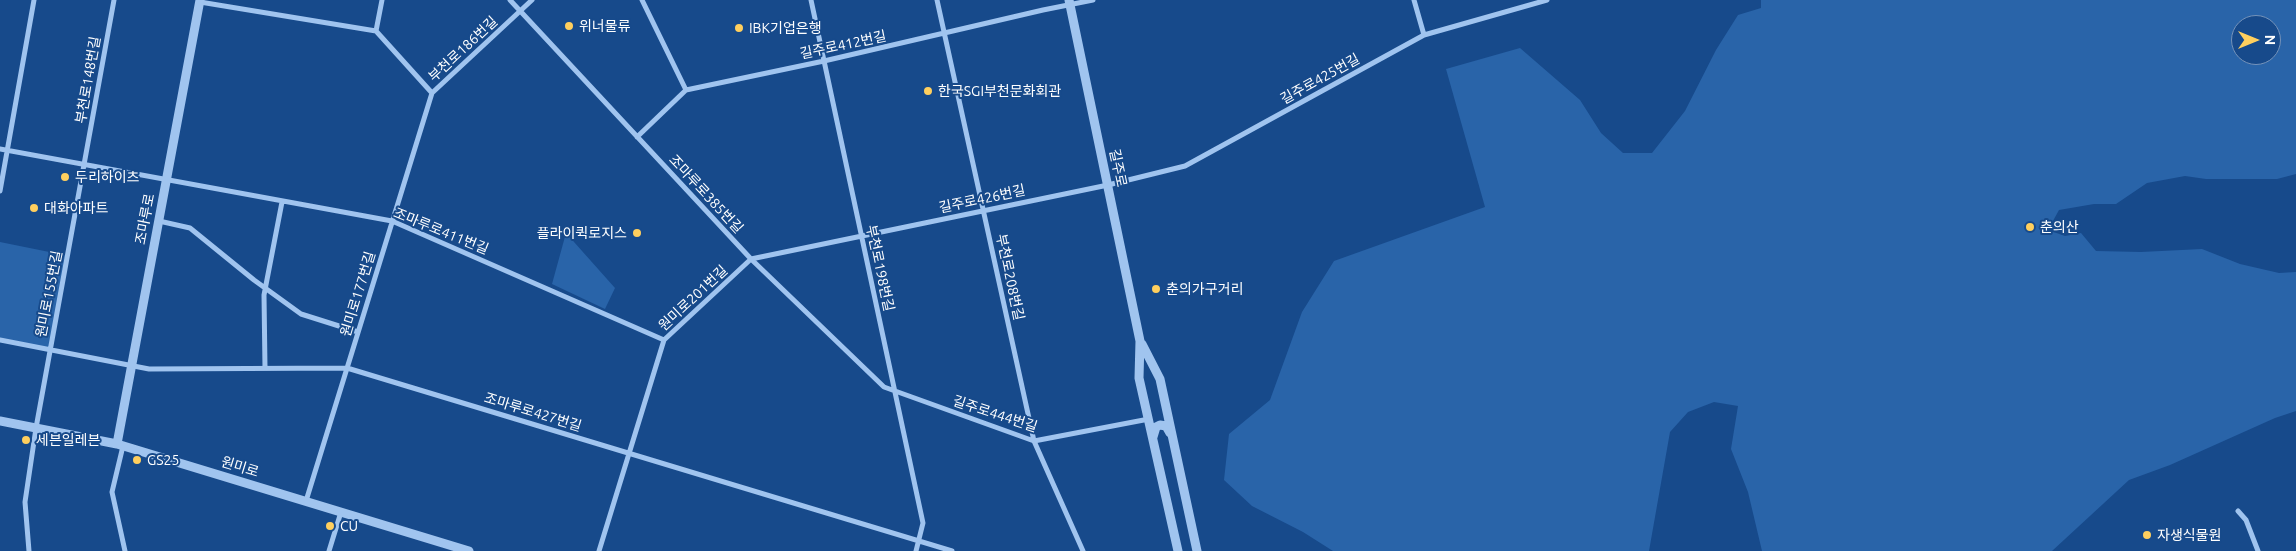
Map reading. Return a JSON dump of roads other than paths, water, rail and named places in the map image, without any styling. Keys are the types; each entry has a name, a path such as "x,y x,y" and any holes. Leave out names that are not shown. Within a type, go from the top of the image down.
{"street":[{"path":"0,190 34,0"},
{"name":"부천로148번길","path":"84,164 114,0"},
{"path":"376,31 382,0"},
{"name":"조마루로385번길","path":"510,0 751,259 884,388 895,392"},
{"name":"부천로186번길","path":"432,93 532,0"},
{"path":"637,137 686,90 642,0"},
{"name":"부천로198번길","path":"811,0 923,523 916,551"},
{"name":"부천로208번길","path":"937,0 1034,441 1083,551"},
{"name":"길주로412번길","path":"686,90 944,34 1069,2 1093,0"},
{"path":"1414,0 1424,34"},
{"name":"길주로425번길","path":"1108,185 1185,166 1424,34 1547,0"},
{"path":"200,1 376,31 432,93"},
{"name":"조마루로","path":"120,445 132,367 200,1"},
{"name":"길주로","path":"1069,2 1140,341 1140,378 1178,551"},
{"name":"원미로177번길","path":"306,501 432,93"},
{"name":"조마루로411번길","path":"0,149 392,222 664,340"},
{"name":"원미로155번길","path":"29,551 25,502 36,428 84,164"},
{"name":"길주로426번길","path":"862,236 1108,185"},
{"path":"265,368 263,324 265,288 282,202"},
{"path":"159,221 190,228 301,314 358,332"},
{"path":"751,259 862,236"},
{"name":"원미로201번길","path":"598,551 664,340 751,259"},
{"name":"조마루로427번길","path":"0,340 149,369 347,368 952,551"},
{"name":"길주로","path":"1140,341 1160,379 1197,551"},
{"name":"길주로444번길","path":"895,392 1034,441 1149,419"},
{"name":"원미로","path":"0,421 120,445 468,551"},
{"path":"1153,438 1156,427 1160,425 1166,426 1172,436"},
{"path":"120,445 112,492 125,551"},
{"path":"2238,511 2246,520 2258,551"},
{"path":"329,551 341,512"}],"place":[{"name":"위너물류","path":"569,26"},
{"name":"IBK기업은행","path":"739,28"},
{"name":"한국SGI부천문화회관","path":"928,91"},
{"name":"두리하이츠","path":"65,177"},
{"name":"대화아파트","path":"34,208"},
{"name":"춘의산","path":"2030,227"},
{"name":"플라이퀵로지스","path":"637,233"},
{"name":"춘의가구거리","path":"1156,289"},
{"name":"세븐일레븐","path":"26,440"},
{"name":"GS25","path":"137,460"},
{"name":"CU","path":"330,526"},
{"name":"자생식물원","path":"2147,535"}]}
